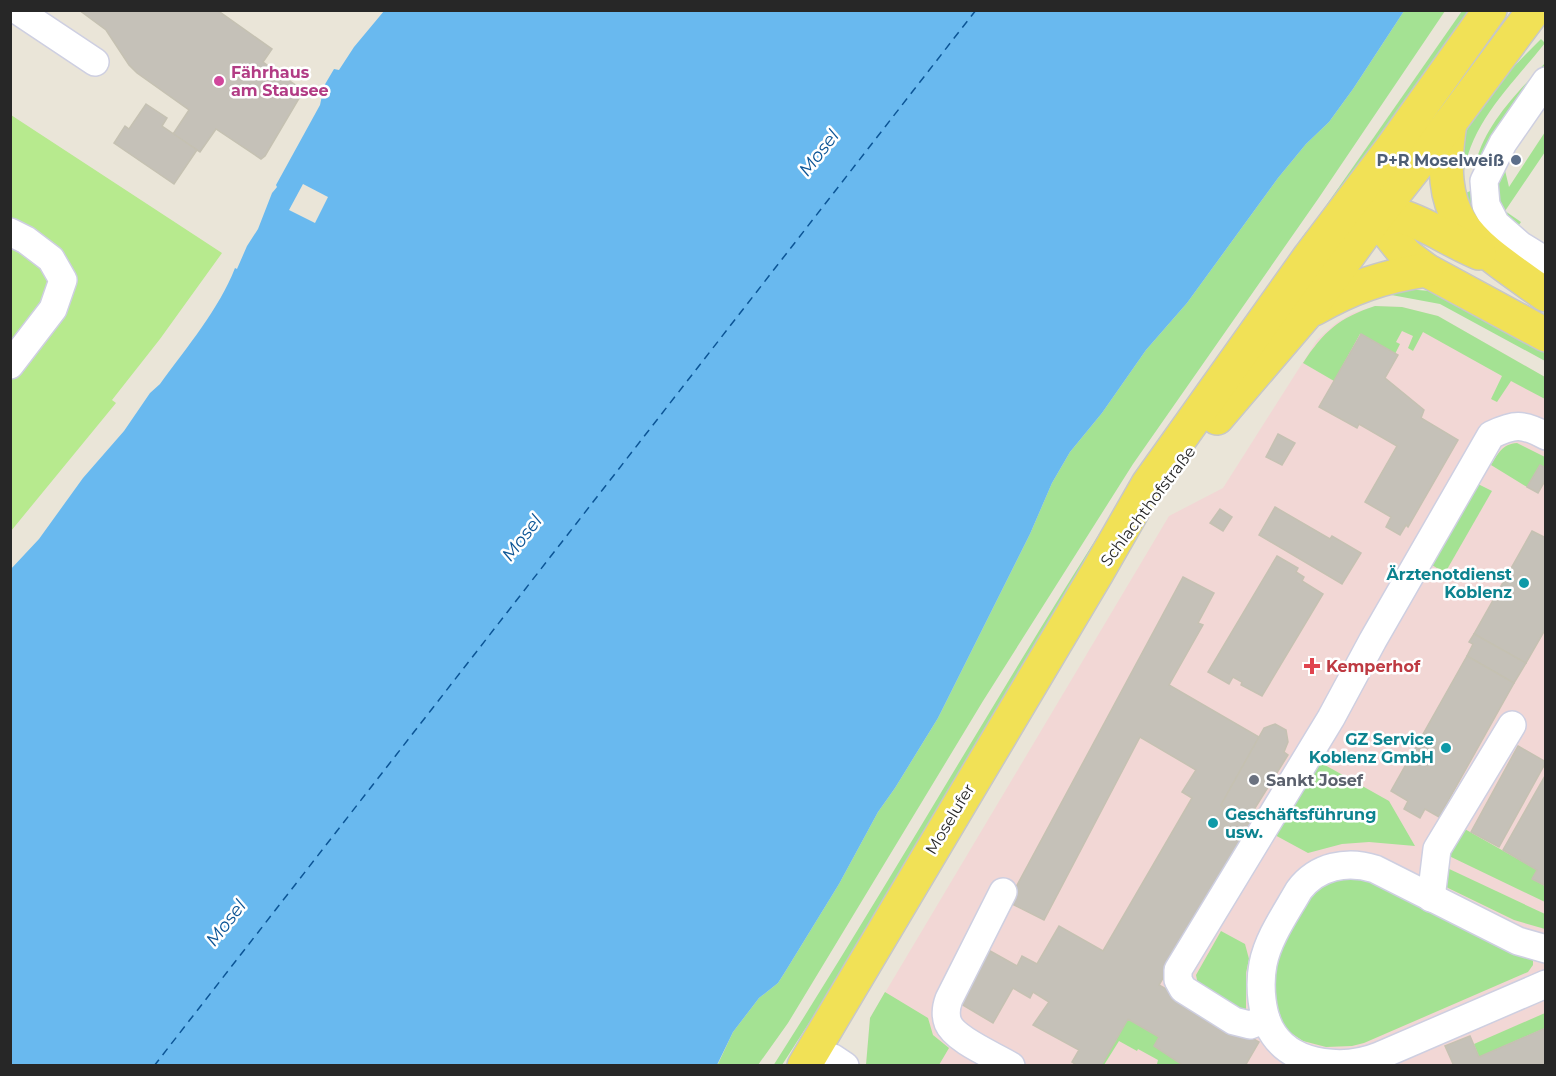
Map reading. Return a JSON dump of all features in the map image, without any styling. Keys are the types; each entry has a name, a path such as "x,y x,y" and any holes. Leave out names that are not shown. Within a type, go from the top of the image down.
{"main road":[{"name":"Schlachthofstraße","path":"1097,573 1148,484 1490,10"},
{"name":"Schlachthofstraße","path":"1097,573 1141,521 1196,442 1305,315 1380,212 1534,10"},
{"path":"1450,123 1445,162 1452,207 1466,231 1497,261 1545,295"},
{"path":"1390,149 1383,174 1380,212 1385,229 1394,243 1426,270 1545,335"},
{"path":"1336,221 1357,213 1380,212 1416,220 1457,243 1497,261"},
{"path":"1305,315 1343,292 1370,282 1426,270"},
{"name":"Moselufer","path":"810,1061 1097,573"}],"street":[{"path":"17,10 95,62"},
{"path":"1545,81 1503,143 1484,181 1486,205 1496,224 1520,245 1545,261"},
{"path":"10,232 26,240 51,259 63,280 53,309 10,365"},
{"path":"1266,1019 1250,1025 1234,1021 1183,990 1178,980 1178,970 1331,718 1491,435 1511,426 1535,430 1545,436"},
{"path":"1431,898 1437,849 1512,725"},
{"path":"1336,866 1365,866 1431,898 1518,941 1544,949 1544,968 1540,986 1368,1060 1348,1064 1327,1063 1296,1054 1280,1043 1266,1019 1262,998 1263,962 1299,890 1311,877 1336,866"},
{"path":"1003,892 984,940 949,999 946,1010 952,1030 1011,1065"},
{"path":"810,1061 833,1058 845,1065"}],"shaded area":[{"name":"Kemperhof","path":"1375,306 1402,307 1438,316 1545,377 1545,1065 866,1066 870,1018 1169,516 1223,488 1317,340 1336,323 1353,313"}],"green space":[{"path":"1404,11 1445,11 1318,199 1133,464 983,701 788,1023 758,1065 717,1066 733,1032 759,998 778,983 785,972 839,884 878,812 938,718 1030,534 1052,483 1070,452 1102,413 1146,350 1187,303 1278,178 1306,144 1329,122"},
{"path":"1462,11 1475,11 1318,224 1316,220"},
{"path":"1541,39 1545,43 1483,122 1467,159 1463,179 1455,160 1474,117 1500,82"},
{"path":"1545,63 1545,67 1520,100 1477,178 1545,268 1545,275 1498,249 1460,196 1472,190 1475,165 1487,134 1495,121 1514,96"},
{"path":"11,115 222,253 160,339 112,400 116,403 11,531"},
{"path":"1545,132 1545,152 1505,211 1521,222 1515,226 1504,220 1492,181 1502,158 1509,187"},
{"path":"1306,232 1314,238 782,1065 773,1066 1091,546 1200,382"},
{"path":"1406,289 1442,292 1545,342 1545,361 1440,304 1386,294"},
{"path":"1375,306 1402,307 1438,316 1545,377 1545,399 1511,381 1497,402 1491,399 1502,376 1423,332 1413,351 1408,348 1413,336 1402,331 1396,342 1400,344 1395,354 1360,334 1334,381 1303,363 1318,342 1333,327 1352,315"},
{"path":"1517,443 1545,457 1545,468 1527,487 1491,465 1498,453"},
{"path":"1478,484 1492,491 1445,573 1432,565"},
{"path":"1316,760 1389,801 1415,846 1369,842 1342,844 1308,853 1273,834"},
{"path":"1463,828 1537,870 1532,879 1545,886 1545,902 1447,855"},
{"path":"1445,867 1545,914 1545,929 1514,920 1448,888 1442,884"},
{"path":"1342,877 1367,877 1530,956 1533,965 1528,972 1364,1043 1326,1047 1303,1041 1285,1029 1274,1006 1273,982 1278,952 1305,901 1321,885"},
{"path":"1221,931 1245,944 1249,959 1246,973 1246,1011 1238,1011 1198,985 1196,975"},
{"path":"885,992 928,1018 933,1035 949,1048 939,1065 866,1065 870,1018"},
{"path":"1545,1013 1545,1028 1479,1057 1474,1044"},
{"path":"1128,1019 1159,1037 1154,1046 1184,1065 1157,1064 1158,1060 1119,1041 1104,1065 1101,1066"}],"water":[{"name":"Mosel","path":"384,11 1404,11 1329,122 1306,144 1278,178 1187,303 1146,350 1102,413 1070,452 1052,483 1030,534 938,718 878,812 839,884 778,983 759,998 733,1032 717,1065 11,1065 10,570 39,539 83,478 124,431 211,313 258,229 276,185 320,105 324,86 334,69 339,70 354,47"}],"pier":[{"path":"303,184 328,197 315,223 289,210"}],"building":[{"name":"Fährhaus am Stausee","path":"79,10 217,10 272,49 263,62 301,89 301,95 265,156 261,159 216,129 200,152 173,134 189,110 137,73 129,65 106,30"},
{"path":"146,104 167,118 162,126 197,150 174,184 114,143 125,126 129,129"},
{"path":"1361,334 1398,355 1385,378 1424,410 1421,418 1458,440 1408,527 1406,525 1400,535 1386,527 1391,517 1365,502 1397,446 1359,424 1357,428 1319,407"},
{"path":"1278,434 1295,443 1282,465 1266,457"},
{"path":"1540,465 1546,468 1546,479 1538,493 1527,487"},
{"path":"1275,507 1330,539 1332,536 1361,553 1342,584 1259,535"},
{"path":"1220,509 1232,517 1223,531 1210,523"},
{"name":"Ärztenotdienst Koblenz","path":"1532,531 1546,538 1546,628 1526,663 1474,634"},
{"path":"1277,556 1298,568 1296,572 1304,577 1302,581 1323,594 1262,696 1241,685 1242,682 1233,677 1229,684 1208,672"},
{"name":"Geschäftsführung usw.","path":"1183,577 1214,593 1198,623 1203,625 1169,685 1259,737 1221,805 1252,825 1159,985 1259,1042 1245,1066 1184,1066 1154,1046 1159,1037 1128,1019 1101,1066 1078,1066 1072,1062 1079,1050 1033,1025 1049,1002 1033,992 1030,998 1013,988 993,1023 956,1001 985,948 1017,966 1022,956 1037,964 1059,926 1103,951 1192,798 1182,792 1196,770 1140,737 1044,920 1008,902"},
{"path":"1474,634 1526,663 1514,683 1467,656 1473,644 1469,642"},
{"name":"GZ Service Koblenz GmbH","path":"1467,656 1514,683 1439,817 1425,809 1420,818 1404,809 1408,801 1391,791"},
{"name":"Sankt Josef","path":"1275,724 1286,730 1288,742 1284,752 1288,755 1247,821 1221,805 1264,728"},
{"path":"1518,746 1546,762 1499,847 1471,832"},
{"path":"1546,774 1546,886 1532,879 1537,870 1503,850"},
{"path":"1546,1028 1546,1066 1454,1066 1445,1046 1470,1036 1479,1057"}],"ferry route":[{"path":"154,1066 976,10"}],"place":[{"name":"Fährhaus am Stausee","path":"219,81"},
{"name":"P+R Moselweiß","path":"1516,160"},
{"name":"Ärztenotdienst Koblenz","path":"1524,583"},
{"name":"Kemperhof","path":"1312,666"},
{"name":"GZ Service Koblenz GmbH","path":"1446,748"},
{"name":"Sankt Josef","path":"1254,780"},
{"name":"Geschäftsführung usw.","path":"1213,823"}]}
